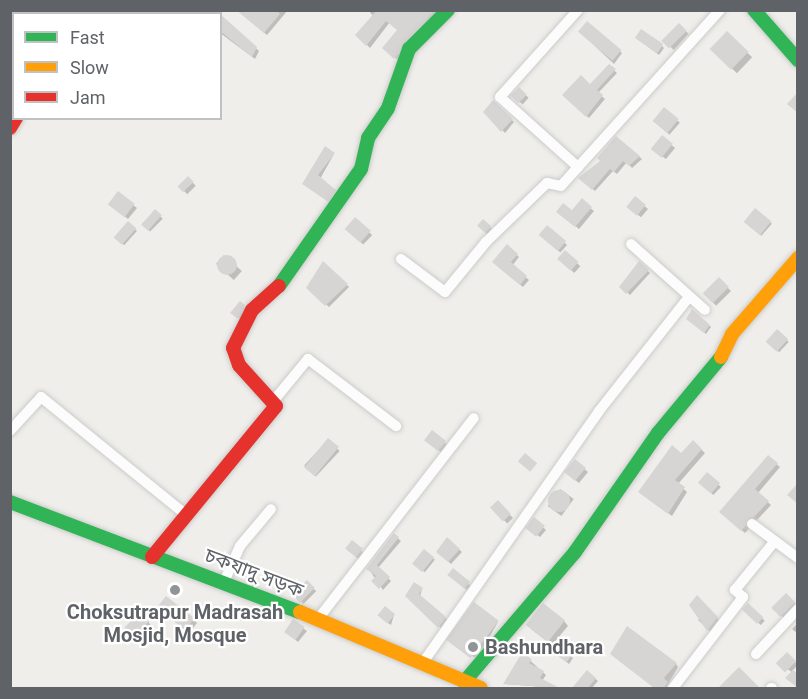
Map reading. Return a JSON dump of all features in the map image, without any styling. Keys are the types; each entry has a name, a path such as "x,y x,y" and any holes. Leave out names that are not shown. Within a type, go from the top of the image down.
{"street":[{"path":"276,399 239,365 233,348 252,310 278,288 332,216 361,169 368,138 388,108 409,49 448,10"},
{"path":"578,10 500,97 578,167"},
{"path":"401,259 445,292 486,242 547,183 561,186 720,10"},
{"path":"754,10 798,60"},
{"path":"631,244 705,310"},
{"path":"464,682 575,552 658,433 727,350 732,334 798,258"},
{"path":"422,664 599,411 689,297"},
{"path":"152,557 270,414 276,399 308,359 396,426"},
{"path":"10,431 41,397 186,515"},
{"path":"318,619 474,418"},
{"name":"চকযাদু সড়ক","path":"10,502 318,619 481,688"},
{"path":"224,582 240,546 271,509"},
{"path":"752,524 798,558"},
{"path":"673,688 743,597 735,590 775,541"},
{"path":"756,654 798,609"}],"building":[{"path":"236,10 276,10 280,14 264,33"},
{"path":"377,10 435,10 394,59 382,48 397,30 386,21 366,46 355,35"},
{"path":"222,16 257,47 252,57 222,33"},
{"path":"587,21 621,50 612,61 578,32"},
{"path":"679,23 687,31 669,48 661,41"},
{"path":"641,29 663,44 657,53 635,38"},
{"path":"727,31 749,52 731,70 710,49"},
{"path":"609,64 616,69 597,90 603,95 586,117 562,95 581,75 590,84"},
{"path":"519,87 527,95 518,103 511,95"},
{"path":"798,92 798,113 787,104"},
{"path":"493,100 513,119 501,132 483,112"},
{"path":"664,107 679,119 667,133 653,121"},
{"path":"662,135 673,144 662,158 651,149"},
{"path":"616,136 640,156 629,166 623,161 614,172 610,169 592,190 578,178 600,161 597,158"},
{"path":"325,146 335,153 318,175 337,191 330,203 302,184"},
{"path":"188,176 194,182 183,192 177,187"},
{"path":"118,191 135,204 125,217 108,205"},
{"path":"635,196 646,205 637,216 626,207"},
{"path":"582,198 592,207 575,227 556,212 563,203 572,210"},
{"path":"755,208 771,221 760,235 744,222"},
{"path":"155,209 162,215 148,231 141,225"},
{"path":"355,217 371,231 360,243 345,229"},
{"path":"483,219 491,226 485,233 477,226"},
{"path":"128,221 136,228 122,245 114,238"},
{"path":"547,225 566,241 558,251 539,235"},
{"path":"507,244 518,254 511,262 527,276 520,285 492,262"},
{"path":"565,250 579,262 571,271 557,259"},
{"path":"227,255 234,258 237,265 234,272 227,275 220,272 217,265 220,258"},
{"path":"323,261 348,284 325,306 306,288"},
{"path":"639,261 649,270 626,294 619,287"},
{"path":"719,277 729,287 713,303 703,293"},
{"path":"240,301 245,305 238,319 230,313"},
{"path":"692,309 710,325 704,333 686,319"},
{"path":"777,329 788,339 777,352 766,342"},
{"path":"432,430 446,441 438,451 424,440"},
{"path":"328,438 339,447 315,476 304,468"},
{"path":"693,440 702,449 675,480 685,487 668,514 638,492 672,445 681,453"},
{"path":"525,453 537,463 530,472 518,461"},
{"path":"768,455 778,463 755,489 769,501 741,531 719,512"},
{"path":"575,459 586,468 575,481 564,472"},
{"path":"707,472 720,483 711,494 698,483"},
{"path":"798,483 798,504 787,495"},
{"path":"559,490 567,493 570,501 567,509 559,512 551,509 548,501 551,493"},
{"path":"498,500 511,514 503,521 490,508"},
{"path":"534,517 545,526 536,537 525,528"},
{"path":"394,533 399,537 377,565 390,577 379,589 371,581 376,576 366,569"},
{"path":"447,537 460,549 448,562 436,552"},
{"path":"352,540 363,549 356,557 345,549"},
{"path":"424,549 434,557 422,572 412,564"},
{"path":"453,568 470,582 464,589 447,575"},
{"path":"307,580 315,588 300,603 292,595"},
{"path":"414,582 423,588 419,594 446,617 438,628 405,596"},
{"path":"786,593 795,602 780,617 771,608"},
{"path":"697,595 718,617 707,631 689,605"},
{"path":"166,596 194,618 185,630 157,608"},
{"path":"474,602 499,621 470,658 446,640"},
{"path":"543,603 565,620 548,642 526,625"},
{"path":"748,603 763,617 757,624 742,610"},
{"path":"385,606 395,614 388,624 377,615"},
{"path":"140,612 149,621 134,637 124,628"},
{"path":"293,619 305,627 296,640 284,632"},
{"path":"627,626 677,663 664,678 668,682 664,688 654,688 610,654"},
{"path":"557,643 572,654 566,662 551,651"},
{"path":"523,651 532,660 529,663 544,671 540,678 560,688 503,684"},
{"path":"787,652 796,661 785,673 776,663"},
{"path":"739,667 760,688 718,688"},
{"path":"587,670 596,678 588,688 572,688"},
{"path":"793,670 798,674 798,688 785,678"}],"traffic: fast":[{"path":"279,286 361,169 368,138 388,108 409,49 448,10"},
{"path":"754,10 798,60"},
{"path":"464,682 575,552 658,433 721,357"},
{"path":"10,502 300,612"}],"traffic: slow":[{"path":"721,357 732,334 798,258"},
{"path":"300,612 481,688"}],"traffic: jam":[{"path":"10,128 15,120"},
{"path":"152,557 276,406 239,365 233,348 252,310 279,286"}],"place":[{"name":"Choksutrapur Madrasah Mosjid, Mosque","path":"175,590"},
{"name":"Bashundhara","path":"473,647"}]}
